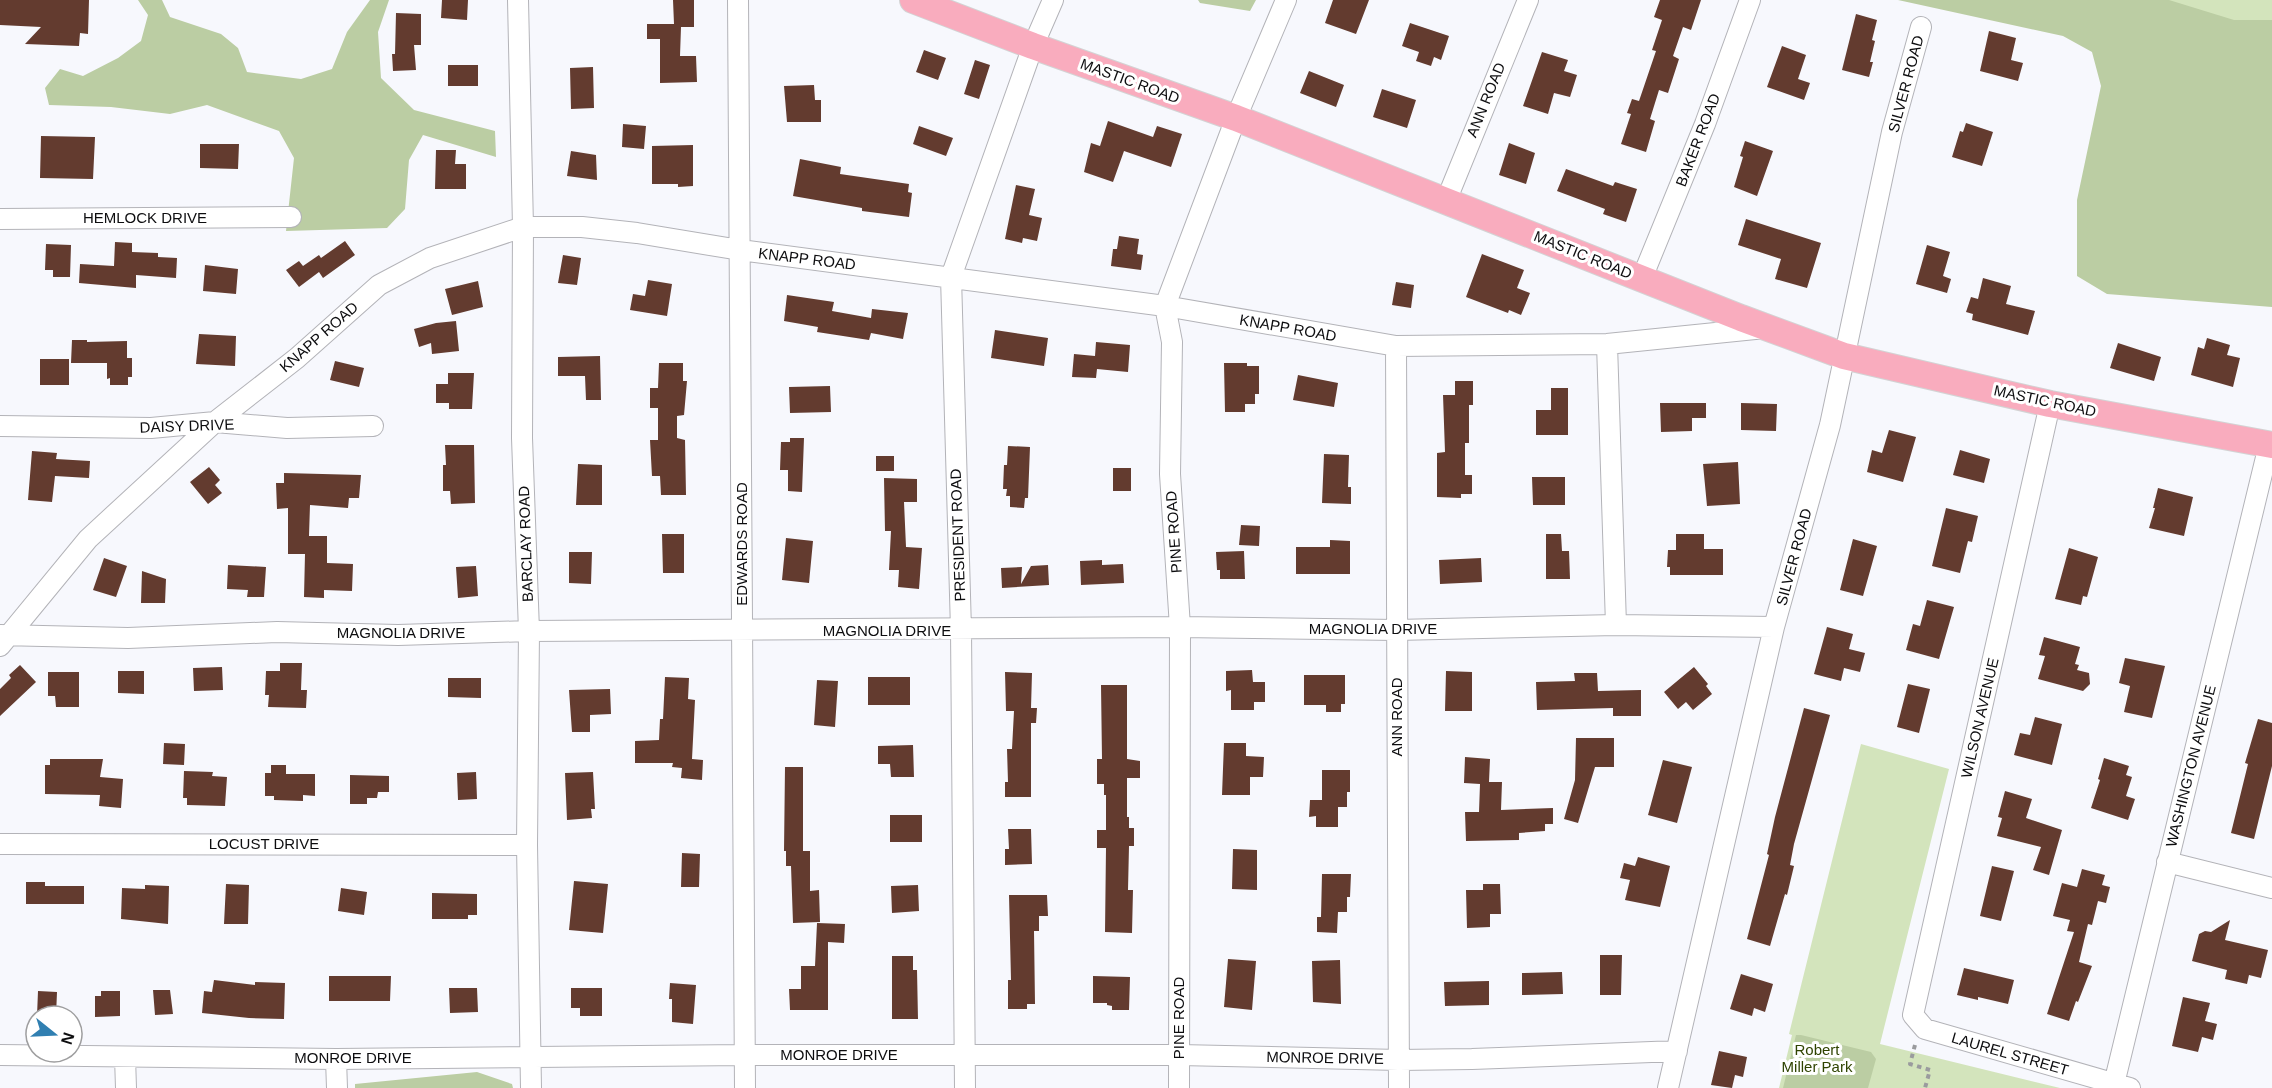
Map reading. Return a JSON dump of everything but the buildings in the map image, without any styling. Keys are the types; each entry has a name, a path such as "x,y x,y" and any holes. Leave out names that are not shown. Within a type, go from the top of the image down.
{"main road":[{"name":"MASTIC ROAD","path":"913,0 1033,46 1236,118 1767,328 1844,356 2050,404 2271,445"}],"street":[{"name":"BARCLAY ROAD","path":"518,0 523,227 522,438 528,631 527,845 531,1088"},
{"name":"EDWARDS ROAD","path":"738,0 745,1088"},
{"name":"PRESIDENT ROAD","path":"966,1088 961,630 951,278 1033,46 1053,0"},
{"path":"1165,306 1236,118 1286,0"},
{"name":"ANN ROAD","path":"1446,201 1528,0"},
{"name":"BAKER ROAD","path":"1642,279 1705,124 1750,0"},
{"name":"SILVER ROAD","path":"1668,1088 1774,627 1830,425 1892,132 1921,27"},
{"name":"HEMLOCK DRIVE","path":"0,219 291,217"},
{"name":"KNAPP ROAD","path":"3,639 88,539 215,422 297,358 379,285 430,258 523,227 582,227 1165,306 1396,346 1607,344 1767,328"},
{"name":"PINE ROAD","path":"1165,306 1172,342 1170,474 1180,627 1179,1088"},
{"path":"1607,344 1616,625"},
{"name":"ANN ROAD","path":"1396,346 1399,1088"},
{"name":"WILSON AVENUE","path":"1923,1026 1913,1015 2050,404"},
{"name":"DAISY DRIVE","path":"0,426 150,428 215,422 287,428 373,426"},
{"name":"WASHINGTON AVENUE","path":"2119,1087 2167,862 2271,445"},
{"name":"MAGNOLIA DRIVE","path":"3,639 128,639 276,632 398,635 528,631 1180,627 1396,630 1616,625 1774,627"},
{"name":"LOCUST DRIVE","path":"0,844 527,845"},
{"path":"2167,862 2272,888"},
{"name":"LAUREL STREET","path":"1923,1026 2119,1087"},
{"name":"MONROE DRIVE","path":"0,1055 336,1059 745,1054 1179,1055 1399,1060 1677,1051"},
{"path":"125,1057 126,1088"},
{"path":"336,1059 337,1088"}],"path":[{"path":"1923,1026 1910,1064 1930,1070 1924,1088"}],"green space":[{"path":"138,0 162,0 170,17 221,34 238,48 247,72 301,79 332,69 347,32 370,0 389,0 378,32 381,78 414,110 495,131 496,157 423,135 409,160 405,209 387,228 286,231 294,158 279,131 207,105 170,114 111,107 49,105 45,88 60,69 83,76 118,58 141,41 148,15"},
{"path":"1198,0 1256,0 1250,11 1200,3"},
{"path":"1898,0 2169,0 2234,20 2272,20 2272,307 2107,294 2077,276 2077,200 2101,86 2092,52 2063,36"},
{"path":"2023,0 2272,0 2272,39"},
{"name":"Robert Miller Park","path":"1861,744 1949,769 1880,1044 2060,1088 1779,1088 1792,1035 1789,1034"},
{"name":"Robert Miller Park","path":"1796,1035 1871,1052 1876,1059 1868,1088 1783,1088"},
{"path":"477,1072 512,1084 513,1088 355,1088 355,1084"}]}
